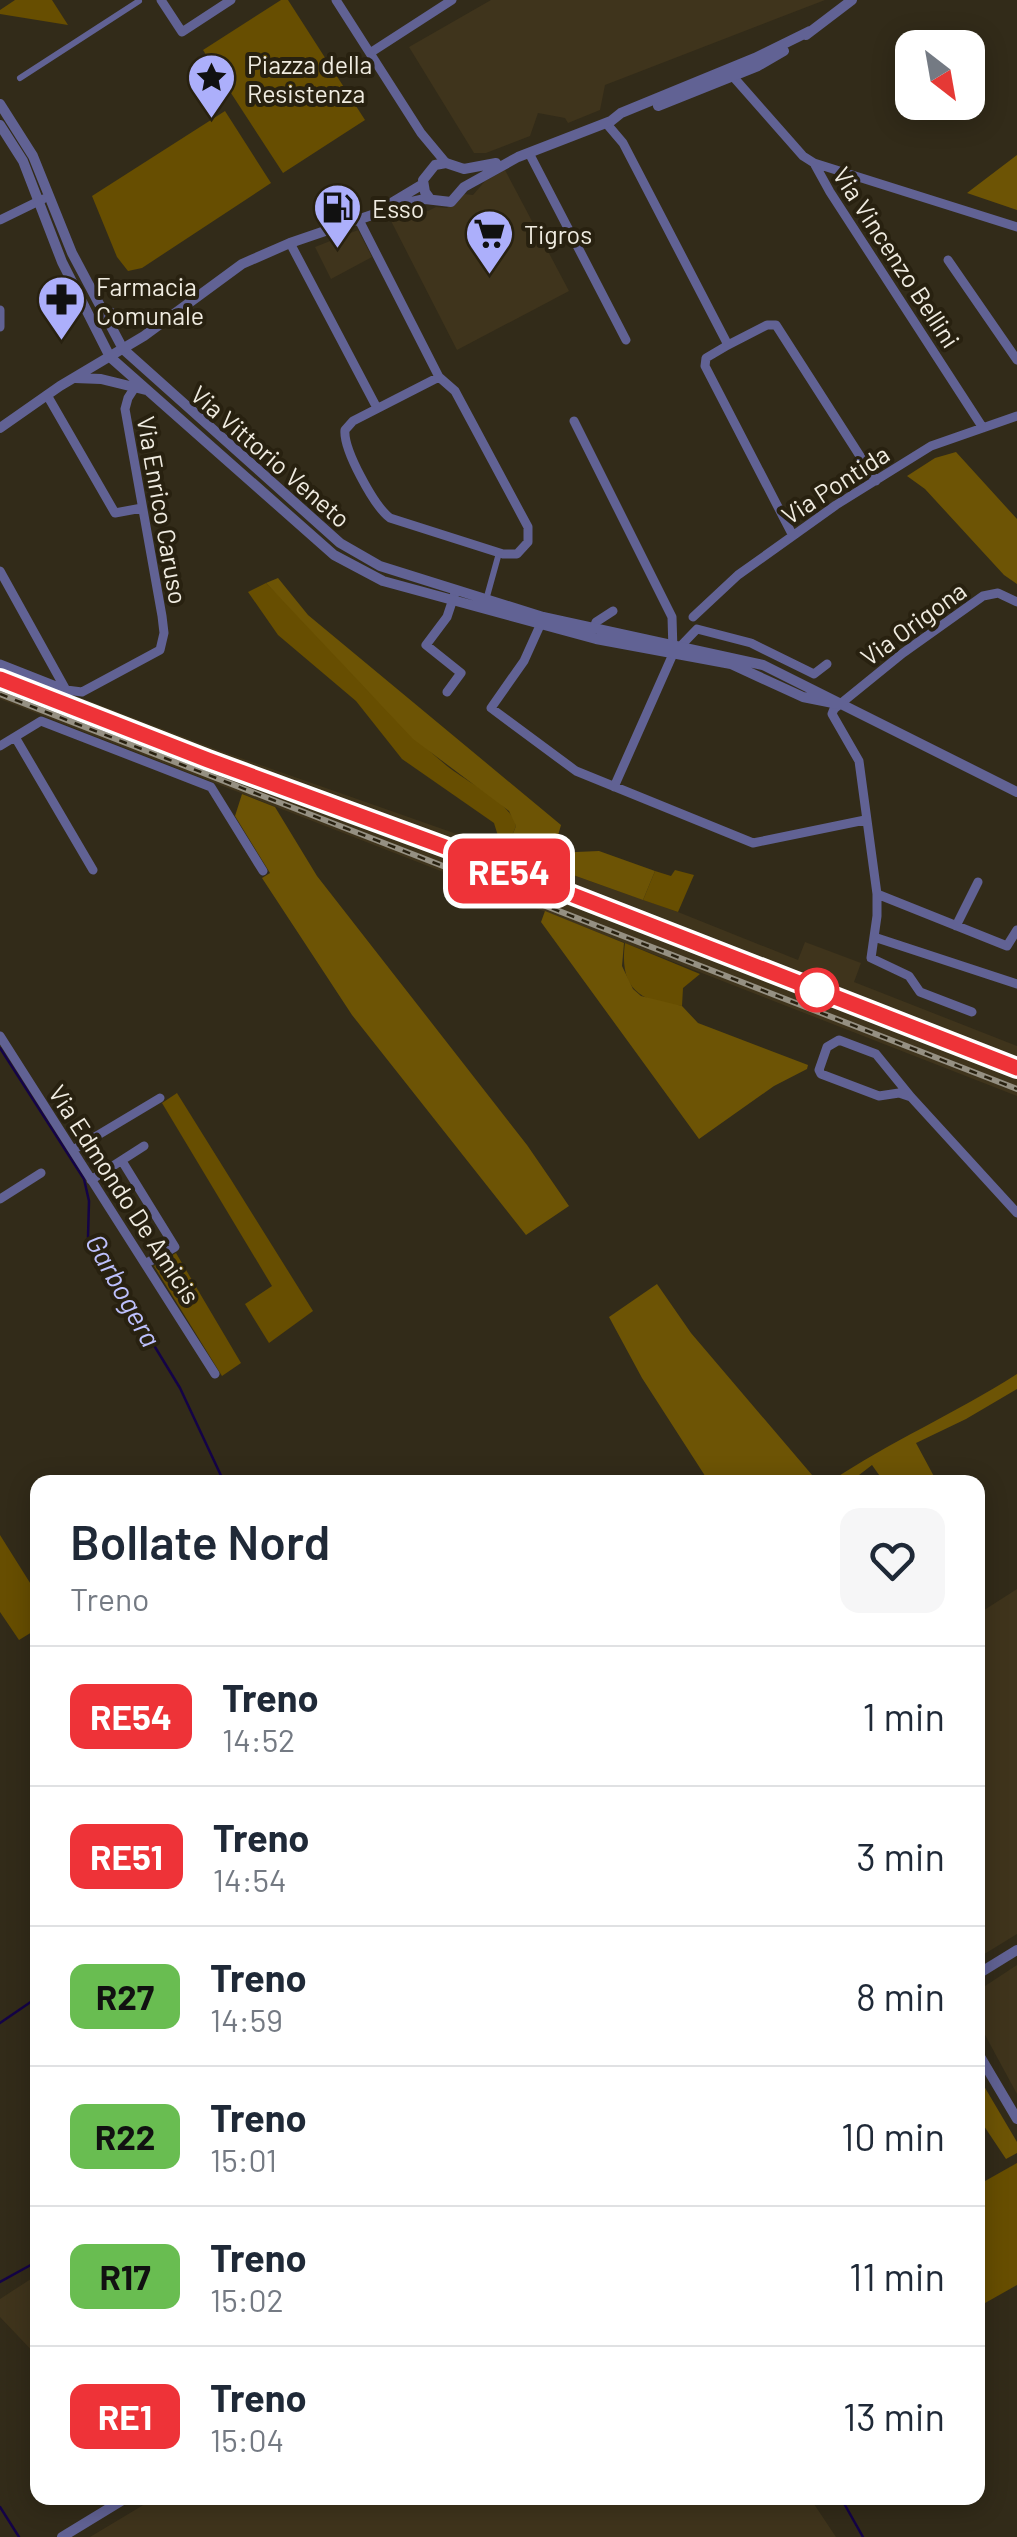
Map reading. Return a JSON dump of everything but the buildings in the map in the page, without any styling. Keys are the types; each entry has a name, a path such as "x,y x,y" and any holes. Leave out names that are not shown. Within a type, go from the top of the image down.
{"street":[{"path":"161,0 182,32 231,0"},
{"path":"336,0 423,136 462,175 464,187"},
{"path":"370,53 452,0"},
{"path":"428,170 449,164 477,168 624,119 780,54 852,0"},
{"path":"20,78 138,1"},
{"name":"Via Vincenzo Bellini","path":"730,73 803,156 814,162 984,428"},
{"name":"Via Vittorio Veneto","path":"0,104 33,156 62,262 110,357 334,555 384,581 486,600 542,621 675,648"},
{"path":"610,121 728,345"},
{"name":"Via Vittorio Veneto","path":"0,127 45,198 124,349 340,543 380,566 542,621 763,665 1017,792"},
{"path":"423,136 428,170 424,184 430,200"},
{"path":"1,424 124,349 233,269 290,243 407,203 451,202 464,187 523,155"},
{"path":"523,155 626,340"},
{"path":"814,162 1017,227"},
{"path":"362,219 424,184"},
{"path":"0,220 45,198"},
{"path":"362,219 439,377 455,391 528,527 530,534 524,548 510,556 397,521 379,509 344,436 348,424 439,377"},
{"path":"290,243 377,408"},
{"path":"948,260 1017,360"},
{"path":"97,303 124,320 167,319"},
{"path":"0,310 0,327"},
{"path":"792,534 704,366 706,358 766,325 776,324 876,481"},
{"path":"74,378 137,384"},
{"name":"Via Enrico Caruso","path":"66,690 89,690 160,650 164,634 125,410 137,384"},
{"path":"47,395 114,513 142,508"},
{"name":"Via Pontida","path":"693,616 792,534 931,446 1017,416"},
{"path":"574,421 672,617 675,648"},
{"path":"486,600 499,553"},
{"path":"0,571 66,690"},
{"name":"Via Origona","path":"838,704 983,596 998,593 1017,602"},
{"path":"447,692 461,673 426,645 447,617 454,594"},
{"path":"593,630 596,622 613,611"},
{"path":"542,621 524,661 491,708 576,771 753,843 865,820"},
{"path":"614,787 675,648 697,628 751,643 814,674 827,664"},
{"path":"0,664 66,690"},
{"path":"838,704 832,714 857,754 876,894 873,961 909,976 920,992 972,1012"},
{"path":"0,746 41,721 210,787 263,870"},
{"path":"15,737 93,870"},
{"path":"956,926 978,882"},
{"path":"876,894 1007,946 1017,930"},
{"path":"874,937 1017,984"},
{"name":"Via Edmondo De Amicis","path":"0,1036 215,1374"},
{"path":"910,1097 899,1093 879,1096 821,1074 827,1047 839,1040 876,1054 1017,1214"},
{"path":"73,1150 160,1098"},
{"path":"92,1180 144,1146"},
{"path":"122,1160 175,1247 146,1264"},
{"path":"0,1199 41,1173"},
{"path":"985,1970 1017,1950"},
{"path":"985,2065 1017,2119"},
{"path":"62,2537 115,2505"}],"shaded area":[{"path":"15,0 52,0 68,25 0,14"},
{"path":"281,0 288,0 365,120 283,173 203,50"},
{"path":"491,0 825,0 605,85 600,110 568,123 565,118 538,113 530,136 486,153 474,153 409,47"},
{"path":"225,111 271,183 142,268 128,271 117,257 92,196"},
{"path":"1017,155 1017,210 967,193"},
{"path":"505,170 569,291 457,350 389,217 417,208 447,208 464,194 473,195 485,181"},
{"path":"358,230 372,257 331,279 315,247"},
{"path":"956,452 1017,519 1017,584 1004,575 925,489 907,476 935,458"},
{"path":"278,578 308,615 561,825 553,853 599,851 655,871 643,900 506,851 516,826 509,811 413,739 266,583"},
{"path":"266,583 423,745 506,809 516,826 506,851 494,846 498,836 494,823 402,759 356,701 278,635 248,592"},
{"path":"0,667 215,749 678,912 798,960 805,942 861,963 854,982 1017,1046 1017,1096 0,699"},
{"path":"242,794 275,807 317,876 527,1145 569,1206 526,1235 352,1015 262,878 270,873 235,816"},
{"path":"675,870 694,875 678,912 643,900 655,871 671,876"},
{"path":"545,911 624,943 622,966 633,989 641,996 682,1006 698,1023 808,1065 807,1069 774,1086 699,1139 541,922"},
{"path":"625,943 700,974 683,988 682,1006 654,1001 635,990 625,971"},
{"path":"177,1093 313,1311 269,1343 245,1304 272,1286 162,1103"},
{"path":"176,1253 241,1363 222,1376 154,1266"},
{"path":"657,1284 691,1333 812,1475 704,1475 642,1378 609,1317"},
{"path":"1017,1374 1017,1389 916,1443 933,1475 879,1475 872,1465 859,1475 842,1475 876,1454"},
{"path":"0,1535 30,1583 30,1633 19,1640 0,1612"},
{"path":"1017,1589 1017,1934 985,1954 985,1610"},
{"path":"1017,1965 1017,2094 985,2035 985,1986"},
{"path":"985,2088 1017,2142 1017,2153 1006,2159 985,2128"},
{"path":"1017,2163 1017,2285 985,2303 985,2181"},
{"path":"30,2280 30,2349 0,2317 0,2299"},
{"path":"143,2505 815,2505 836,2537 90,2537"}],"waterway":[{"name":"Garbogera","path":"0,1048 84,1179 89,1201 88,1237 180,1388 221,1475"},
{"path":"0,2023 30,2002"},
{"path":"0,2282 30,2265"},
{"name":"Garbogera","path":"845,2505 863,2537"},
{"path":"0,2507 19,2537"}],"railway":[{"path":"0,673 252,770"},
{"path":"0,694 1017,1089"},
{"path":"238,772 519,874 1017,1068"}],"train":[{"name":"RE54","path":"0,679 519,874 1017,1068"}],"place":[{"name":"Piazza della Resistenza","path":"212,120"},
{"name":"Esso","path":"337,250"},
{"name":"Tigros","path":"489,276"},
{"name":"Farmacia Comunale","path":"61,342"}]}
